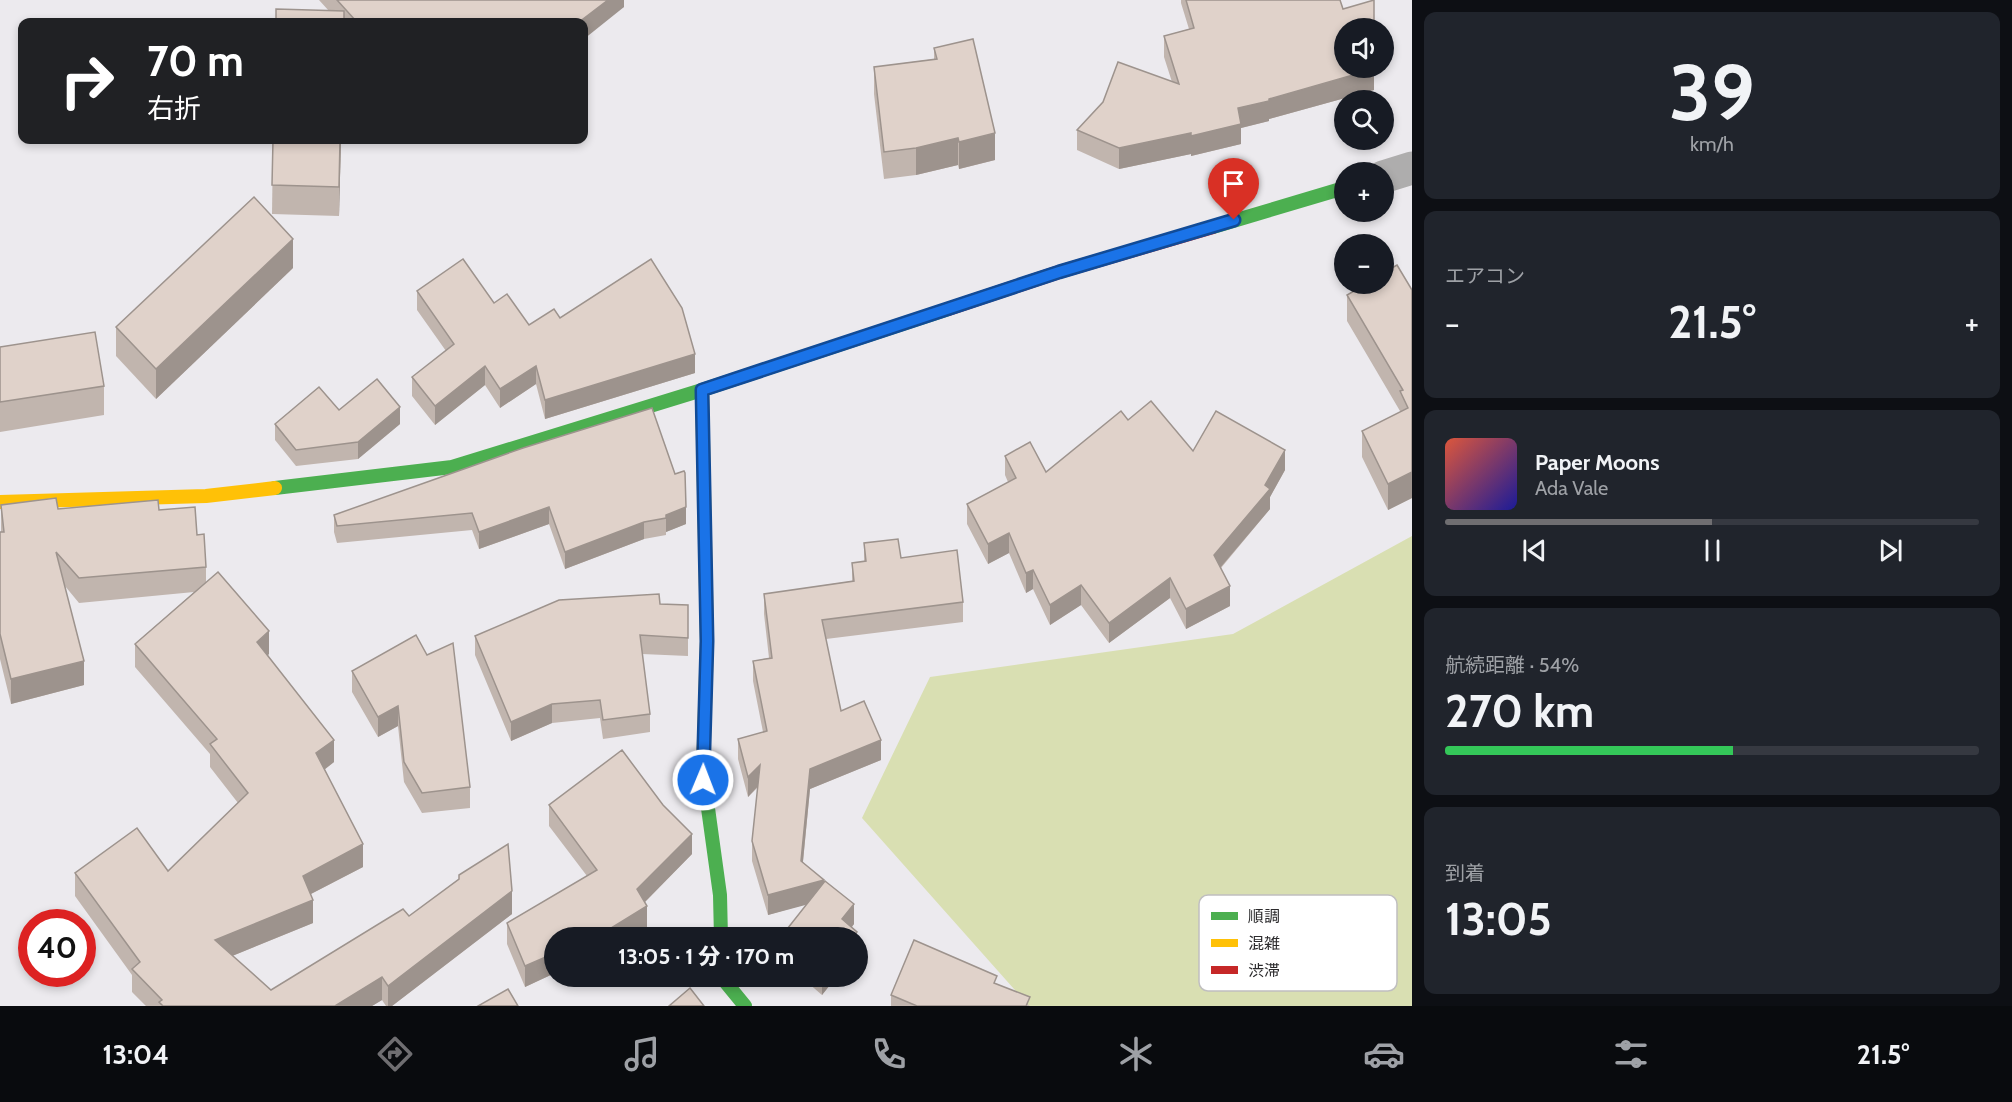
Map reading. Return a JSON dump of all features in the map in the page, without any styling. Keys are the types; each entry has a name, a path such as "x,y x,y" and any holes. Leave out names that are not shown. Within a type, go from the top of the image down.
{"street":[{"path":"1394,174 1412,168"},
{"path":"0,502 206,496 452,467 702,390 1059,272 1334,191"},
{"path":"702,390 707,641 703,780 720,895 721,927"},
{"path":"730,987 745,1006"}],"green space":[{"path":"1412,536 1412,1006 1029,1006 862,818 930,677 1233,634"}],"building":[{"path":"337,0 608,0 584,18 353,18"},
{"path":"1186,0 1340,0 1343,9 1374,0 1374,18 1334,18 1334,78 1342,78 1269,99 1269,101 1238,108 1241,124 1191,136 1191,133 1119,148 1077,130 1103,102 1118,62 1179,84 1164,36 1194,28"},
{"path":"276,9 344,11 344,18 276,18"},
{"path":"973,39 995,133 959,142 958,138 916,148 884,152 874,67 937,59 934,48"},
{"path":"273,144 340,144 339,187 272,185"},
{"path":"254,197 293,239 156,369 116,327"},
{"path":"463,259 494,303 507,294 529,325 554,309 560,318 651,259 682,308 695,354 545,400 536,366 500,389 485,366 435,406 412,377 454,344 417,291"},
{"path":"1397,265 1412,290 1412,472 1388,484 1362,431 1408,408 1400,391 1403,390 1347,295 1394,294 1394,267"},
{"path":"95,332 104,386 0,402 0,347"},
{"path":"377,379 400,407 358,442 296,450 275,424 319,387 339,410"},
{"path":"1151,401 1193,451 1216,411 1285,450 1265,485 1270,489 1214,555 1230,586 1186,609 1170,578 1109,623 1081,585 1050,605 1033,570 1026,573 1009,533 988,544 967,504 1016,478 1005,456 1030,442 1046,472 1121,411 1128,420"},
{"path":"652,408 675,474 684,471 685,473 686,507 666,515 666,518 644,522 565,552 549,507 479,532 472,513 337,526 334,515 523,448"},
{"path":"56,498 58,509 158,500 159,510 195,507 197,535 204,534 206,567 79,578 56,552 84,661 11,679 0,634 0,532 4,532 1,505"},
{"path":"898,539 901,558 957,550 963,602 822,620 841,711 864,701 881,740 810,769 801,861 824,880 768,895 752,841 760,765 748,777 738,739 767,731 753,661 772,658 764,594 854,581 852,563 866,561 864,543"},
{"path":"218,572 269,631 257,642 334,740 316,753 363,844 303,876 313,900 215,940 271,990 403,909 409,916 459,879 459,875 508,844 512,891 388,986 382,977 335,1006 163,1006 159,1002 162,1000 132,969 140,962 75,873 137,828 168,871 248,793 210,744 217,739 135,644"},
{"path":"659,594 660,604 688,605 688,638 640,635 650,714 603,720 600,700 552,704 511,722 475,636 559,600"},
{"path":"416,635 427,655 453,643 470,787 422,793 404,762 398,706 378,717 352,671"},
{"path":"622,750 663,805 692,834 637,889 647,906 613,927 544,927 544,958 525,966 507,923 597,870 549,805"},
{"path":"825,881 854,904 842,919 851,927 789,927"},
{"path":"914,940 997,976 994,983 1030,997 1026,1006 917,1006 891,995"},
{"path":"690,988 704,1006 669,1006"},
{"path":"508,989 518,1006 478,1006"}],"traffic: fast":[{"path":"1213,227 1334,191"},
{"path":"275,488 452,467 702,390 948,309"},
{"path":"703,772 720,895 721,927"},
{"path":"730,987 745,1006"}],"traffic: slow":[{"path":"702,390 707,641 703,772"},
{"path":"0,502 206,496 275,488"}],"traffic: jam":[{"path":"948,309 1059,272 1213,227"}],"route":[{"path":"703,780 707,641 702,390 1059,272 1234,220"}]}
